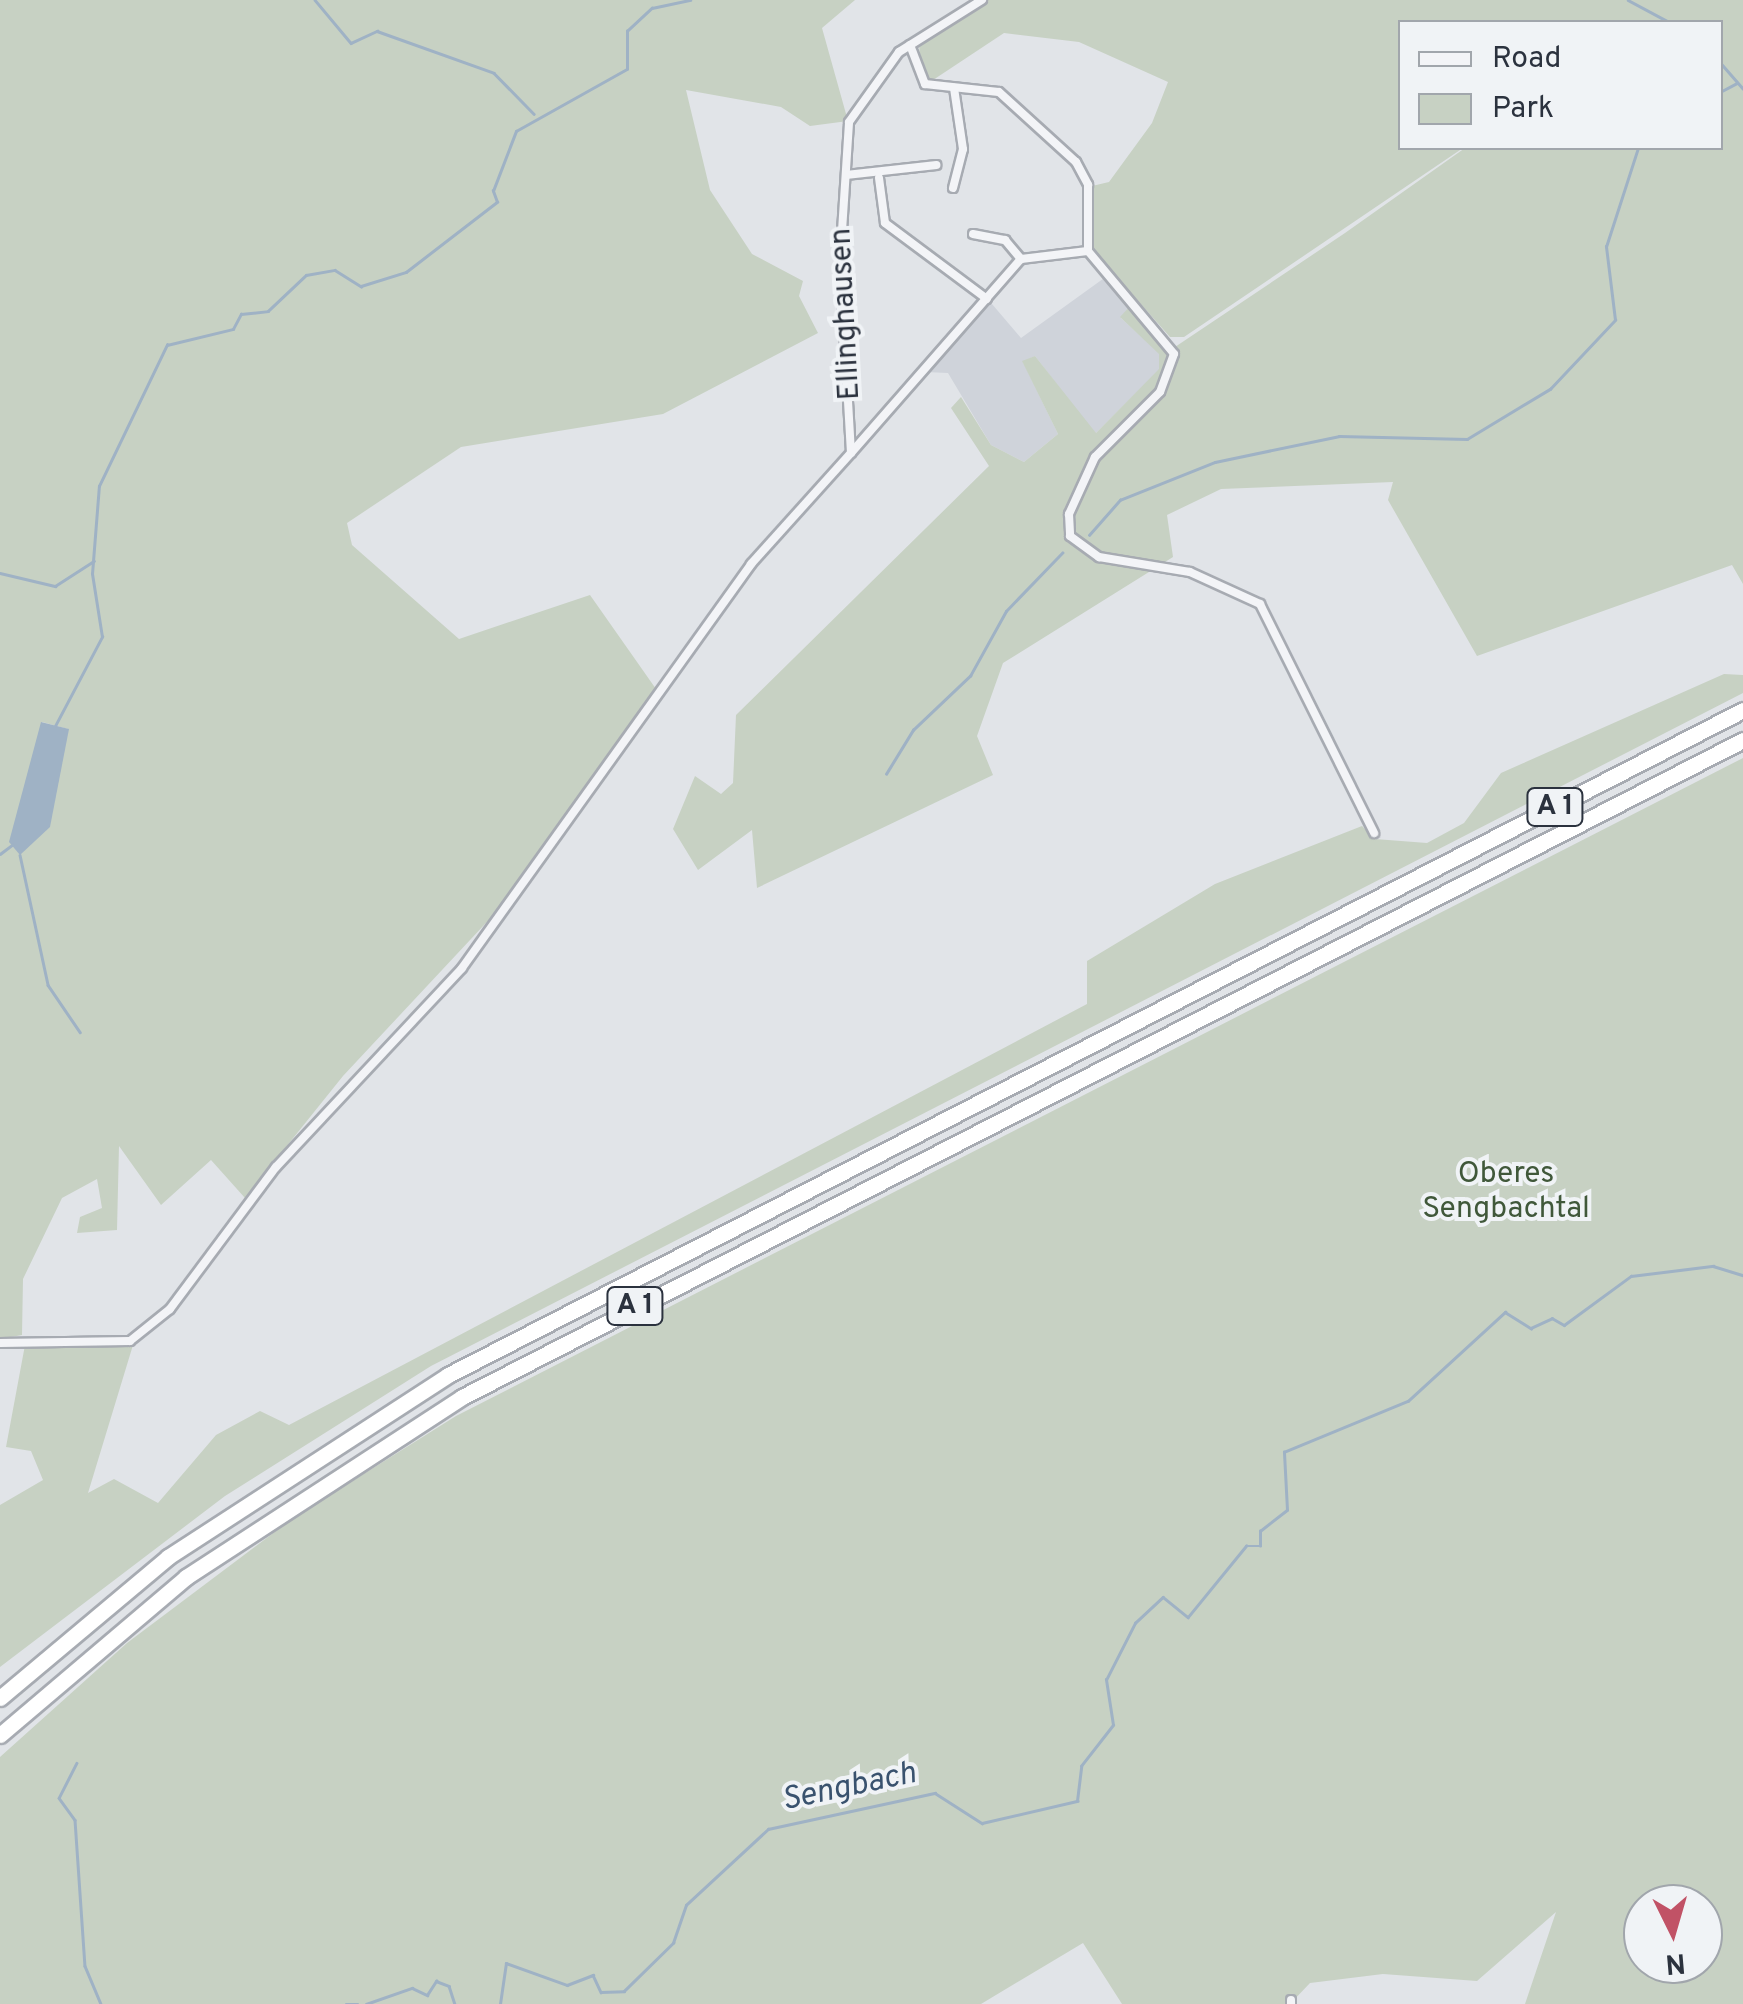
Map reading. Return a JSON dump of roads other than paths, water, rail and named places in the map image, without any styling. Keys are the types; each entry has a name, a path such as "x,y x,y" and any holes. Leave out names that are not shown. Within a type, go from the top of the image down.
{"highway":[{"name":"A 1","path":"0,1698 168,1557 365,1423 1743,710"},
{"name":"A 1","path":"0,1735 186,1577 366,1453 1743,740"}],"street":[{"path":"982,0 910,45 925,84 1006,96 1084,173 1088,251 1167,339 1174,364 1160,392 1095,457 1068,523 1089,553 1190,572 1260,604 1374,832"},
{"name":"Ellinghausen","path":"851,453 840,262 849,122 873,78 910,45"},
{"path":"953,188 962,149 954,88"},
{"path":"846,175 879,178 936,165"},
{"name":"Ellinghausen","path":"879,178 885,223 987,300"},
{"path":"973,234 1005,240 1021,259 1088,251"},
{"name":"Ellinghausen","path":"0,1343 114,1344 145,1334 342,1090 462,968 778,531 1021,259"}],"water":[{"path":"41,722 69,729 50,827 20,855 9,842"}],"waterway":[{"path":"315,0 351,43 377,31 494,73 534,114"},
{"path":"55,726 102,637 92,574 99,486 167,345 233,329 241,314 268,311 306,275 335,270 361,286 406,272 497,202 493,191 516,131 627,69 627,31 652,8 690,0"},
{"path":"1628,0 1665,20"},
{"path":"1723,65 1743,88"},
{"path":"1723,90 1737,83"},
{"path":"1089,535 1120,500 1215,462 1339,436 1467,439 1550,389 1615,320 1606,247 1637,150"},
{"path":"886,774 913,730 970,676 1006,611 1062,553"},
{"path":"0,573 55,586 94,561"},
{"path":"0,854 12,845"},
{"path":"20,855 48,985 80,1032"},
{"name":"Sengbach","path":"500,2004 506,1963 567,1985 593,1975 601,1992 624,1991 673,1943 686,1905 768,1829 935,1793 982,1823 1077,1801 1081,1766 1113,1725 1106,1680 1135,1623 1163,1597 1188,1617 1246,1546 1260,1546 1260,1531 1287,1510 1284,1452 1408,1401 1505,1312 1531,1328 1552,1318 1564,1325 1631,1276 1713,1266 1743,1275"},
{"path":"77,1763 59,1798 75,1820 85,1966 101,2004"},
{"name":"Sengbach","path":"366,2004 412,1988 427,1995 436,1981 449,1986 455,2004"},
{"name":"Sengbach","path":"346,2004 358,2004"}],"park label":[{"name":"Oberes Sengbachtal","path":"1506,1192"}]}
